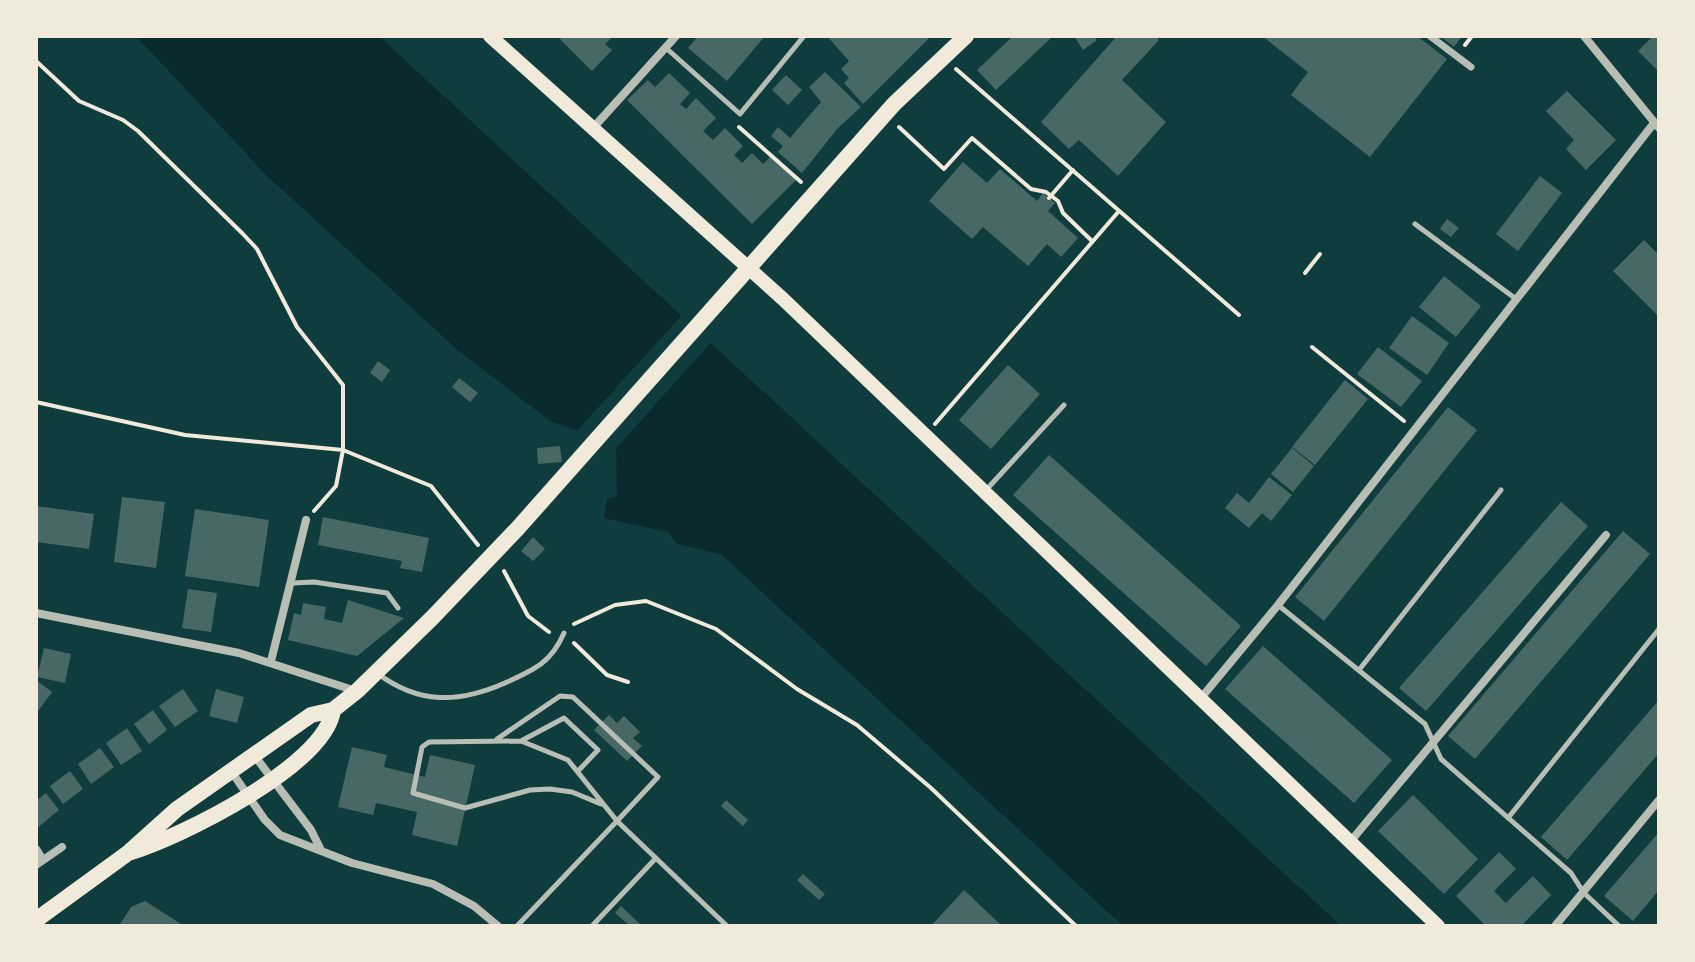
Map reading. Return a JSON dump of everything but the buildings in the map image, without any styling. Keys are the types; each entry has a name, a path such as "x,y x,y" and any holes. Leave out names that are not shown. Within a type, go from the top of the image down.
{"highway":[{"path":"36,920 128,853 154,827 231,771 311,715 333,710 377,673 518,528 894,104 966,36"},
{"path":"128,853 164,840 248,796 311,750 331,723 333,710"}],"main road":[{"path":"490,36 750,268 1438,926"}],"street":[{"path":"593,128 676,36"},
{"path":"1430,36 1471,67"},
{"path":"1201,698 1657,125 1584,36"},
{"path":"271,661 293,583 306,520"},
{"path":"1350,842 1606,535"},
{"path":"36,613 271,661 357,691"},
{"path":"254,755 311,830 321,850"},
{"path":"231,771 280,835 352,863 433,884 474,906 498,926"},
{"path":"1555,926 1659,800"},
{"path":"36,849 40,862 62,847"}],"lane":[{"path":"666,48 740,114 804,36"},
{"path":"1415,224 1516,299"},
{"path":"984,493 1064,405"},
{"path":"1359,670 1501,490"},
{"path":"293,583 314,582 387,593 398,608"},
{"path":"1278,605 1425,724 1441,759 1571,873 1584,893 1619,926"},
{"path":"1508,818 1659,629"},
{"path":"377,673 394,686 422,697 442,700 474,696 540,668 555,654 564,633"},
{"path":"494,741 560,696 567,695 658,777 517,926"},
{"path":"521,741 564,718 598,750 579,770"},
{"path":"601,804 572,792 550,789 530,790 465,808 413,793 422,747 429,742 521,741 568,760 617,821 727,926"},
{"path":"592,926 656,858"}],"path":[{"path":"942,57 1239,315"},
{"path":"36,61 79,101 123,120 138,131 213,202 257,249 283,305 343,385 343,450 336,486 306,520"},
{"path":"740,114 738,126 815,194"},
{"path":"898,127 944,169 972,138 1031,189 1050,197 1092,241"},
{"path":"1050,197 1073,170"},
{"path":"924,437 1119,211"},
{"path":"1305,273 1320,254"},
{"path":"1312,347 1414,428"},
{"path":"36,402 185,435 343,450 431,486 510,577 515,597 528,616 544,630 564,633 579,619 635,601 662,606 716,629 797,689 857,725 931,788 1076,926"},
{"path":"587,657 607,675 628,682"}],"water":[{"path":"136,36 379,36 1341,926 1123,926 721,554 677,544 668,532 604,518 607,499 617,496 616,444 550,421 459,351 267,176"}],"pier":[{"path":"684,313 713,340 612,453 612,447 574,434"}]}
